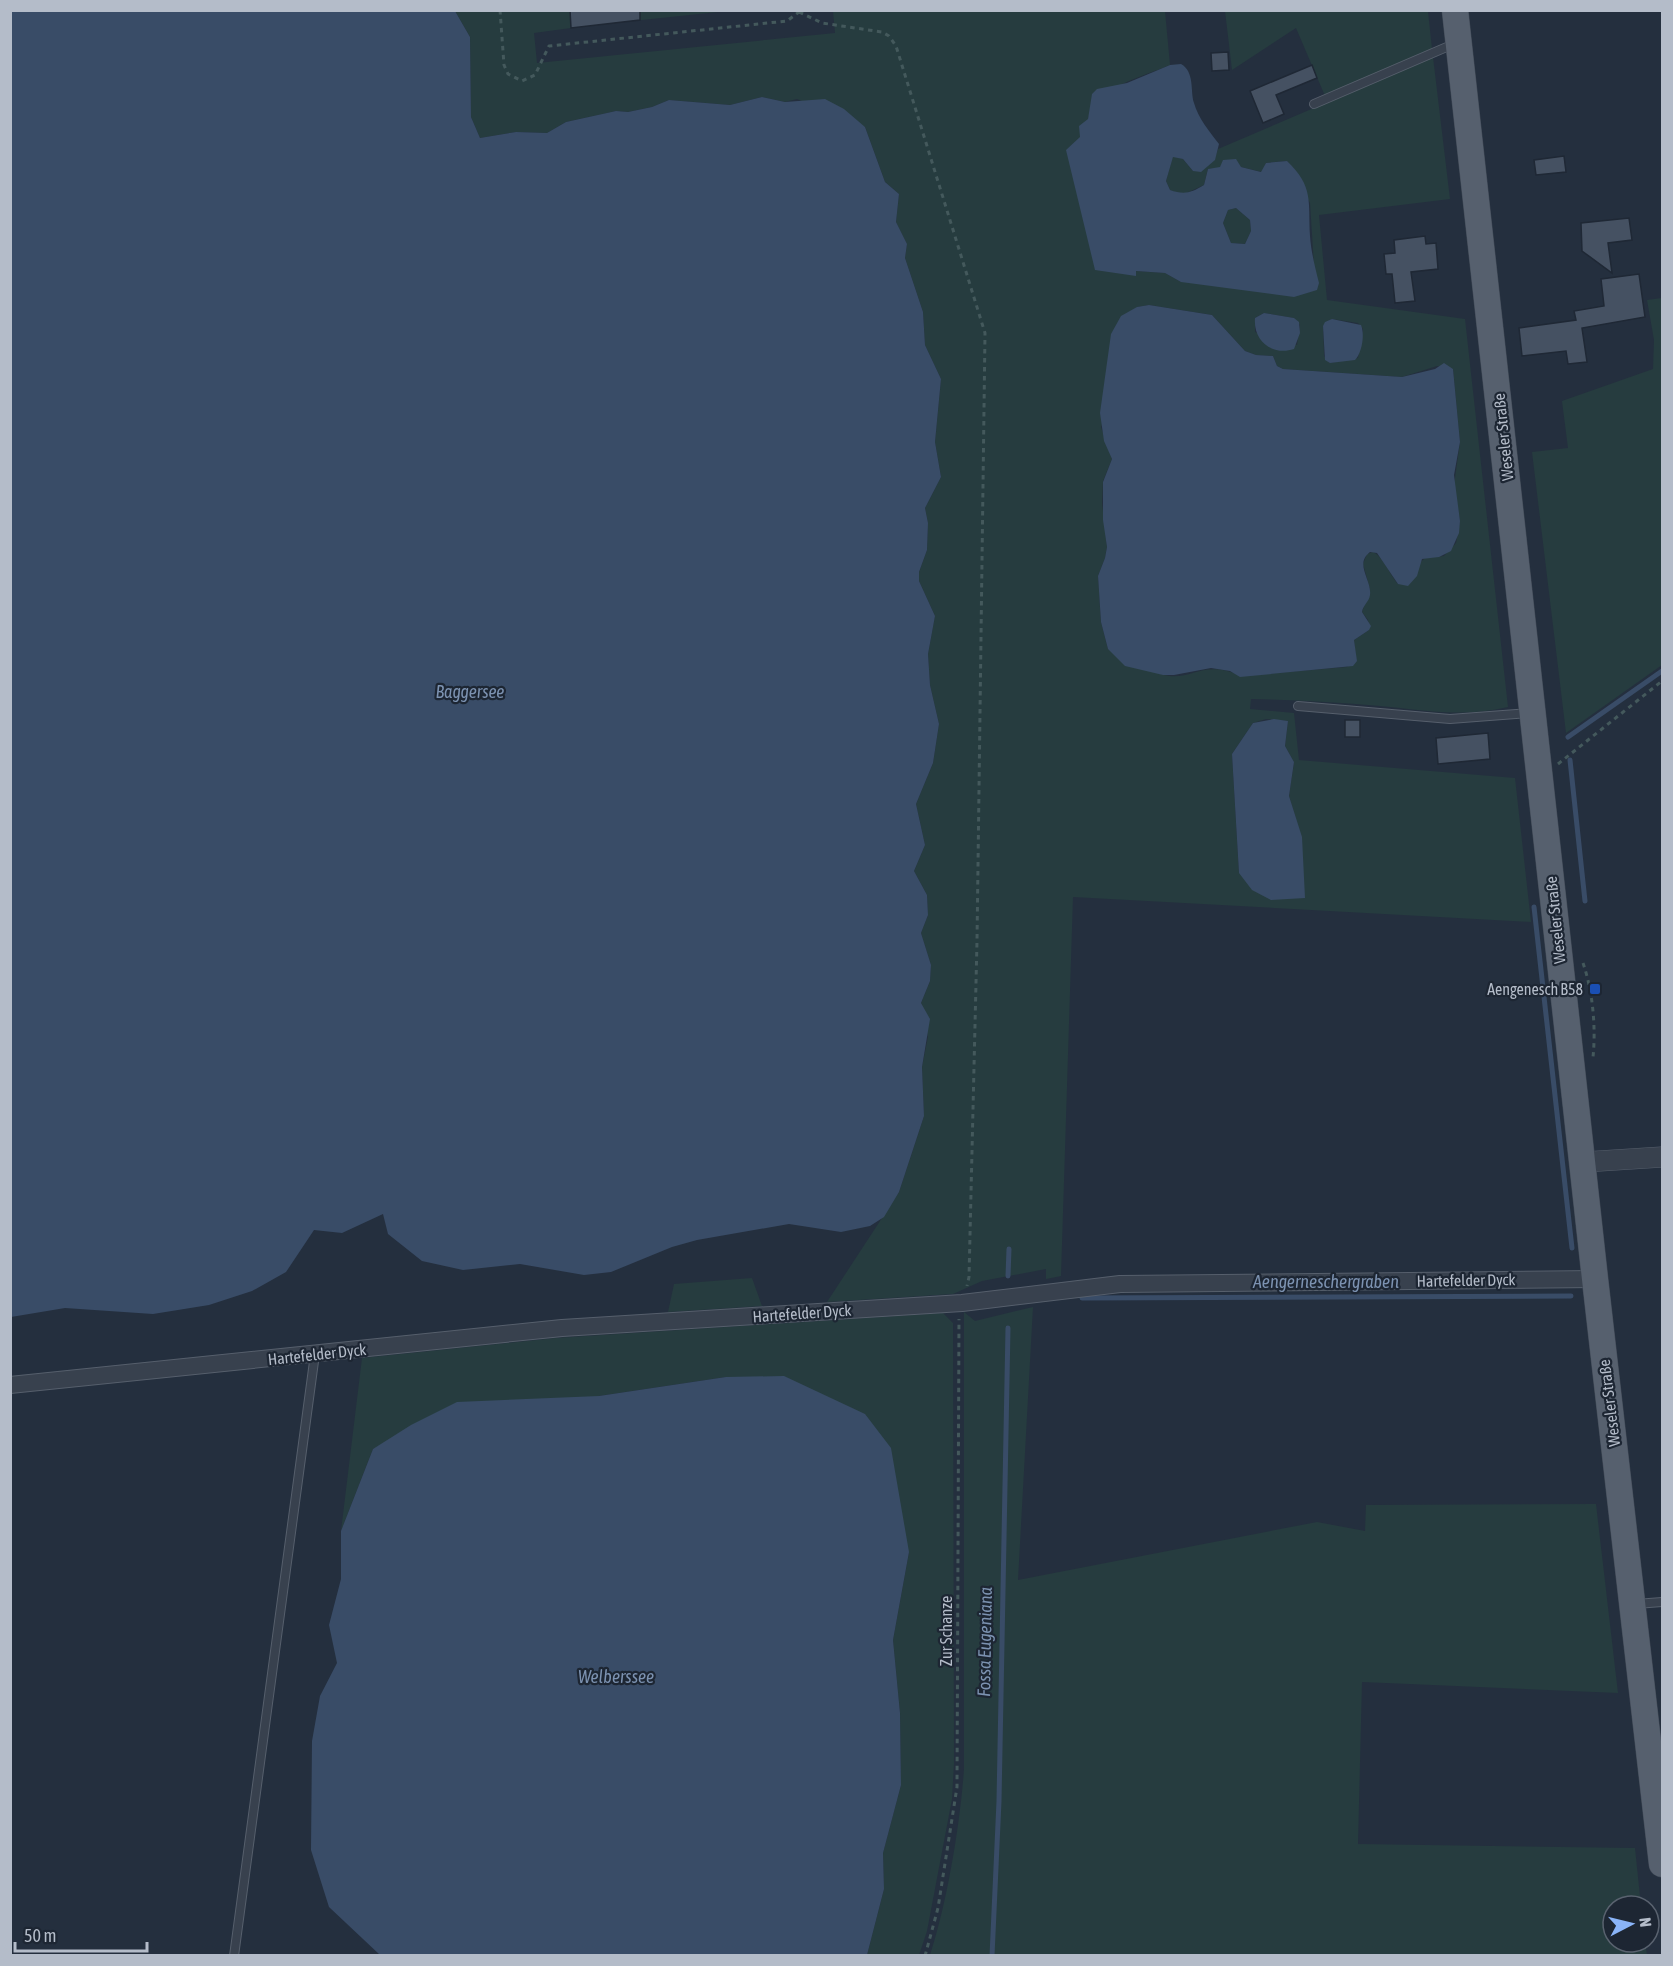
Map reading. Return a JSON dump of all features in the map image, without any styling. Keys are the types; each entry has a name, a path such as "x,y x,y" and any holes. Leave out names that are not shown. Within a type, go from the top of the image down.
{"main road":[{"name":"Weseler Straße","path":"1455,10 1662,1864"}],"street":[{"path":"1584,1162 1662,1157"},
{"name":"Hartefelder Dyck","path":"10,1385 562,1328 962,1303 1120,1284 1595,1279"}],"lane":[{"path":"1314,104 1459,42"},
{"path":"1298,706 1450,720 1533,712"},
{"path":"234,1956 315,1354"},
{"path":"1633,1604 1662,1602"}],"path":[{"path":"500,10 504,65 508,74 514,79 528,80 535,75 549,46 787,21 799,11"},
{"name":"Zur Schanze","path":"799,11 822,23 882,32 889,36 896,46 985,333 969,1277 958,1329 957,1787 934,1929 925,1956"},
{"path":"1540,777 1662,681"}],"green space":[{"path":"737,10 623,22 622,11"},
{"path":"455,11 570,11 571,28 534,33 537,63 835,33 833,11 1165,11 1170,65 1122,84 1111,91 1101,98 1088,119 1136,275 1135,271 1165,273 1181,282 1314,266 1310,203 1287,161 1266,163 1262,172 1241,167 1208,169 1204,185 1182,195 1170,190 1166,181 1173,156 1183,159 1193,171 1202,168 1212,161 1218,149 1433,57 1450,199 1319,215 1327,300 1465,319 1508,707 1460,713 1348,703 1251,699 1250,709 1294,713 1299,760 1515,778 1531,922 1073,897 1061,1276 1046,1279 1046,1269 982,1281 953,1294 827,1302 899,1192 924,1116 922,1067 928,1037 921,1003 930,981 931,965 921,933 928,915 927,895 914,871 925,845 916,804 933,763 939,724 930,685 928,654 935,616 919,581 919,572 927,550 928,523 925,508 941,477 935,442 941,379 925,345 923,312 905,258 907,244 896,222 899,194 885,182 865,127 797,99 785,102 762,97 730,105 669,100 652,107 628,112 616,111 566,122 547,133 516,132 480,138 471,117 470,37","holes":["1149,305 1212,315 1245,351 1256,355 1273,356 1277,366 1283,369 1402,377 1437,366 1453,369 1460,442 1454,485 1460,521 1456,543 1444,556 1425,558 1398,584 1377,554 1373,552 1367,554 1363,564 1370,589 1362,612 1368,620 1369,630 1354,640 1356,658 1347,667 1241,676 1217,669 1174,676 1150,670 1108,649 1101,622 1098,576 1107,547 1102,503 1103,481 1112,459 1101,427 1137,307","1264,313 1294,318 1300,325 1297,345 1255,332 1255,318","1332,319 1358,323 1363,329 1358,358 1330,363 1324,356 1323,326","1266,719 1288,721 1285,746 1294,762 1289,796 1296,819 1239,873 1232,754 1253,723"]},
{"path":"1225,11 1428,11 1432,49 1325,96 1296,28 1232,70"},
{"path":"1236,208 1250,220 1251,231 1245,244 1231,243 1223,223 1228,210"},
{"path":"1662,298 1662,665 1566,733 1532,452 1568,448 1562,401 1653,369 1654,340 1647,300"},
{"path":"752,1278 762,1306 668,1312 674,1284"},
{"path":"1033,1307 1018,1580 1317,1522 1365,1531 1366,1505 1596,1504 1618,1693 1362,1682 1358,1844 1635,1848 1640,1894 1601,1894 1601,1954 1647,1955 930,1955 952,1864 964,1769 964,1312 975,1321"},
{"path":"943,1313 953,1323 954,1763 952,1799 927,1931 919,1955 867,1955 884,1889 883,1853 901,1785 900,1713 893,1640 909,1552 726,1377 599,1396 373,1449 341,1531 362,1358 556,1338"}],"water":[{"name":"Baggersee","path":"11,10 455,11 470,37 471,117 480,138 516,132 547,133 566,122 616,111 628,112 652,107 669,100 730,105 762,97 785,102 825,99 844,109 865,127 885,182 899,194 896,222 907,244 905,258 923,312 925,345 941,379 935,442 941,477 925,508 928,523 927,550 919,572 919,581 935,616 928,654 930,685 939,724 933,763 916,804 925,845 914,871 927,895 928,915 921,933 931,965 930,981 921,1003 930,1019 922,1067 924,1116 899,1192 884,1217 870,1226 841,1232 789,1224 697,1240 672,1247 611,1272 584,1275 520,1264 463,1270 422,1261 388,1234 383,1214 342,1233 314,1230 286,1272 252,1291 209,1305 153,1314 65,1308 11,1317"},
{"path":"1181,64 1185,67 1198,114 1219,144 1215,160 1201,172 1193,171 1183,159 1173,157 1166,181 1170,190 1183,193 1199,188 1204,185 1208,169 1220,167 1223,160 1236,159 1241,167 1261,172 1266,163 1287,161 1302,179 1308,195 1313,259 1319,283 1317,290 1294,297 1181,282 1165,273 1136,271 1136,276 1095,270 1066,150 1080,137 1079,126 1088,119 1092,94 1097,89 1127,83 1170,65","holes":["1236,208 1250,220 1251,231 1245,244 1231,243 1223,223 1228,210"]},
{"path":"1149,305 1212,315 1245,351 1256,355 1273,356 1277,366 1283,369 1402,377 1435,369 1444,363 1453,369 1460,442 1454,475 1460,521 1459,533 1451,551 1439,557 1422,559 1417,576 1408,586 1398,584 1377,553 1370,552 1365,557 1363,567 1370,595 1362,612 1371,626 1369,630 1354,640 1357,661 1353,666 1240,677 1230,671 1211,668 1163,675 1125,666 1108,649 1101,622 1098,576 1107,547 1103,520 1103,482 1112,459 1104,441 1100,413 1111,334 1121,316 1137,307"},
{"path":"1264,313 1294,318 1299,322 1300,333 1294,349 1278,350 1271,348 1261,340 1257,334 1255,318"},
{"path":"1332,319 1361,325 1362,343 1355,360 1330,363 1325,360 1323,326 1325,322"},
{"path":"1274,719 1288,721 1285,746 1294,762 1289,796 1302,837 1305,898 1271,900 1252,890 1239,873 1232,754 1253,723"},
{"name":"Welberssee","path":"784,1376 865,1414 891,1448 909,1552 893,1640 900,1713 901,1785 883,1853 884,1889 867,1955 380,1955 329,1907 311,1850 312,1741 320,1696 337,1663 329,1625 341,1579 341,1531 373,1449 411,1425 457,1402 599,1396 726,1377"}],"building":[{"path":"570,10 640,10 640,20 571,28"},
{"path":"1228,52 1229,70 1212,71 1211,53"},
{"path":"1312,65 1317,78 1276,95 1284,114 1263,123 1250,91"},
{"path":"1564,156 1566,172 1536,175 1534,160"},
{"path":"1629,218 1632,240 1608,243 1612,273 1582,251 1581,223"},
{"path":"1425,236 1426,244 1436,243 1438,269 1411,272 1415,301 1395,303 1392,274 1386,274 1384,254 1395,253 1394,240"},
{"path":"1639,274 1645,317 1582,328 1587,362 1568,364 1566,351 1522,356 1519,328 1576,320 1574,311 1604,306 1601,279"},
{"path":"1345,720 1360,720 1360,737 1345,737"},
{"path":"1488,733 1490,759 1438,764 1436,738"}],"waterway":[{"name":"Aengerneschergraben","path":"1568,737 1662,671"},
{"name":"Aengerneschergraben","path":"1570,760 1585,901"},
{"name":"Aengerneschergraben","path":"1534,907 1572,1248"},
{"name":"Fossa Eugeniana","path":"1008,1276 1009,1249"},
{"name":"Aengerneschergraben","path":"1082,1298 1571,1296"},
{"name":"Fossa Eugeniana","path":"992,1956 999,1801 1008,1328"}],"place":[{"name":"Aengenesch B58","path":"1595,989"}]}
